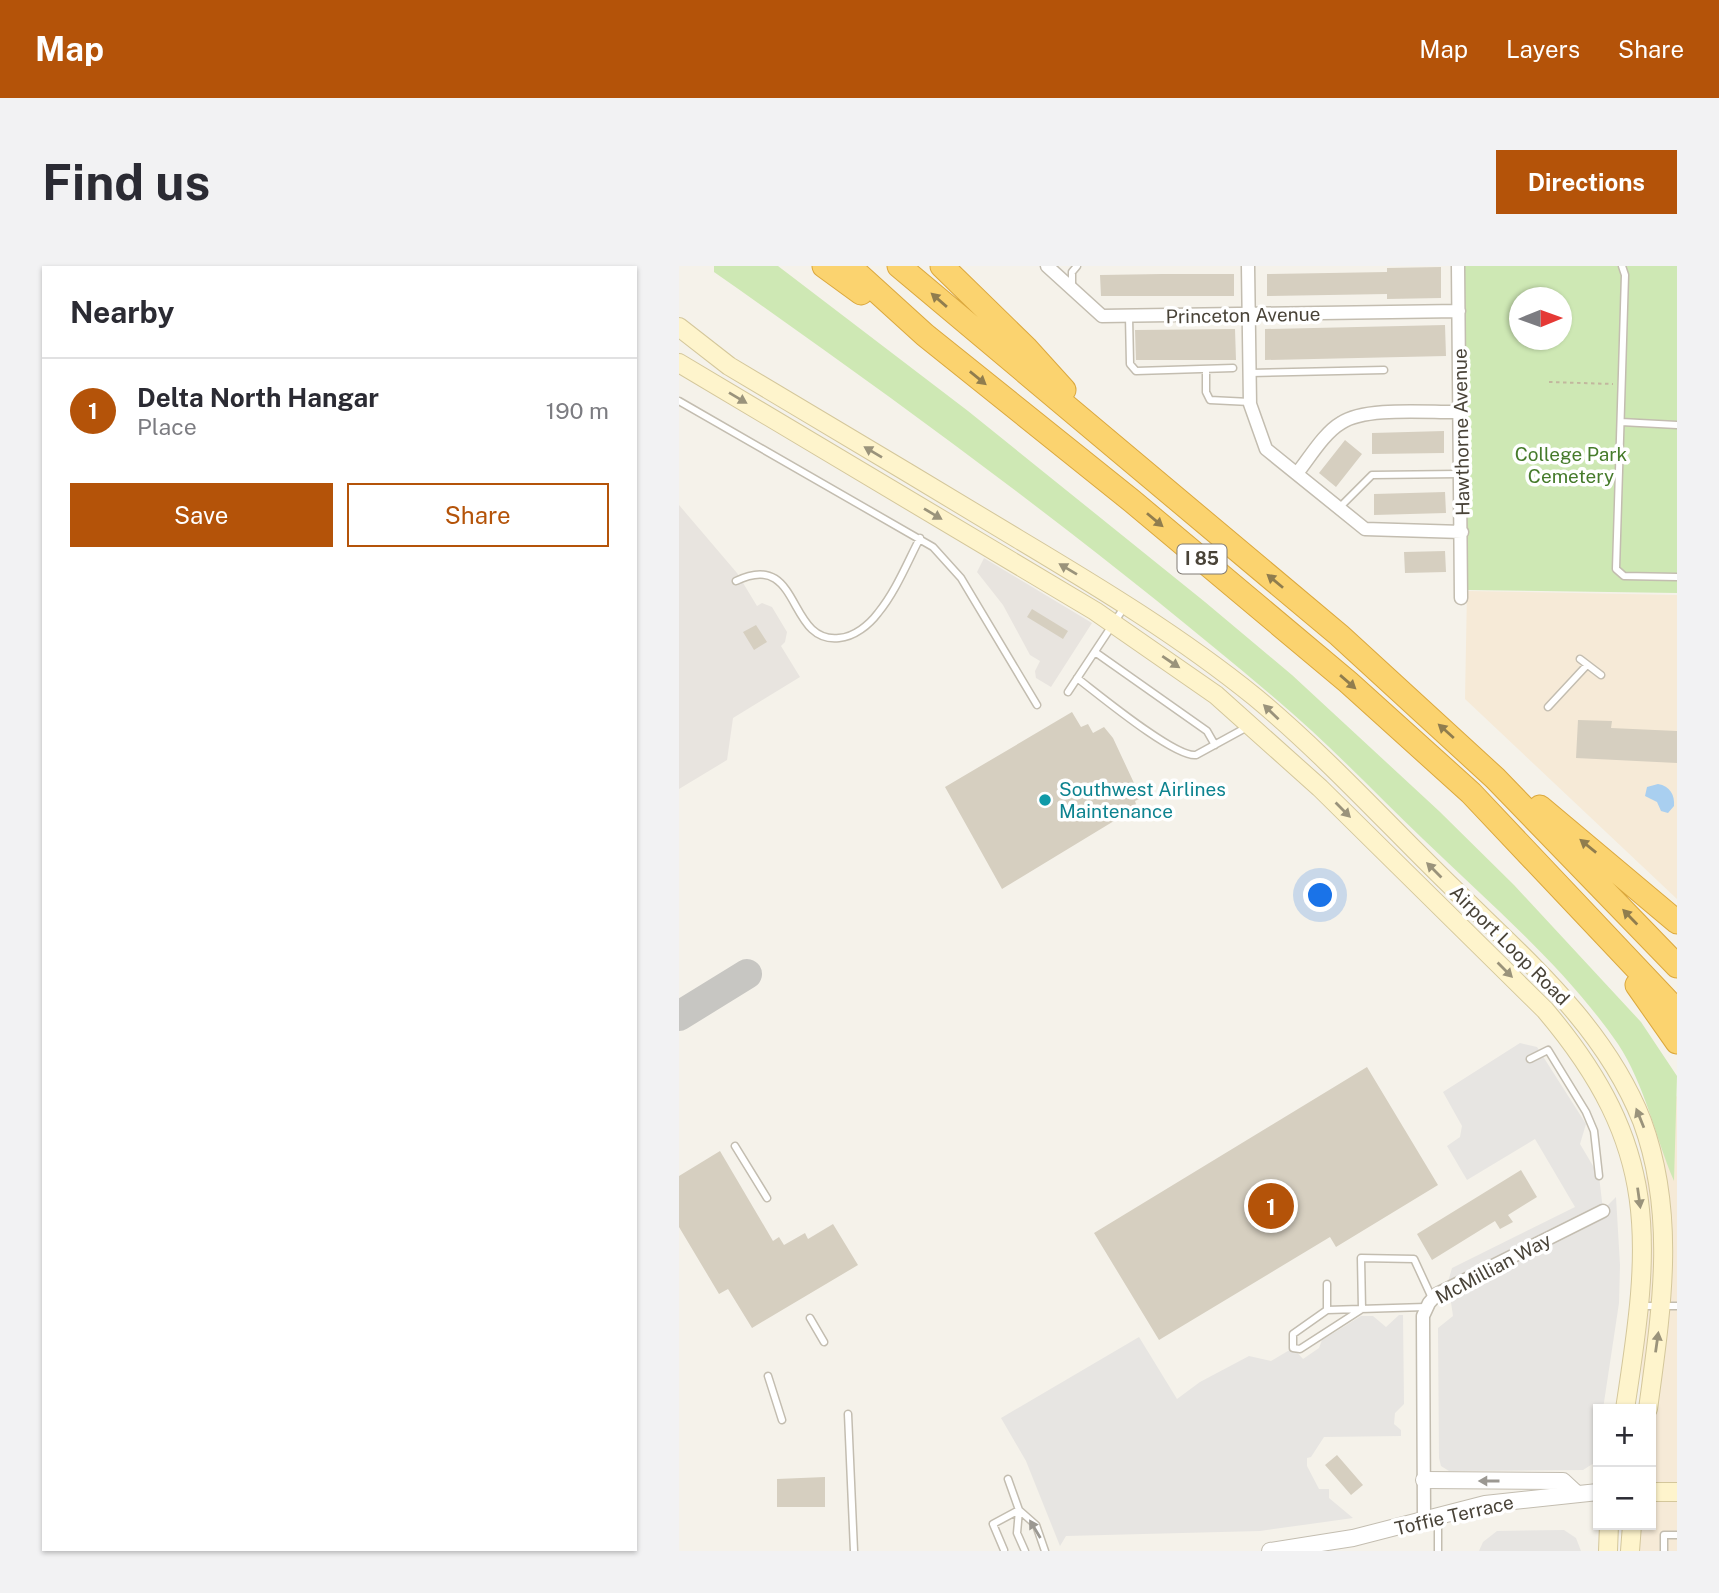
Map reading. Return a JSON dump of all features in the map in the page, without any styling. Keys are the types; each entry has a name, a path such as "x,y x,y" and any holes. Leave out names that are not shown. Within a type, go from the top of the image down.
{"highway":[{"path":"824,266 925,335"},
{"name":"I 85","path":"849,266 925,335 1132,501 1308,648 1471,793 1677,1011"},
{"name":"I 85","path":"899,266 1339,635 1495,778 1677,966"},
{"path":"942,266 1026,348 1071,398 1087,421"},
{"path":"1495,778 1571,832 1677,922"},
{"path":"1471,793 1488,827 1597,937 1677,1042"}],"main road":[{"name":"Airport Loop Road","path":"679,327 729,366 1126,604 1258,699 1350,785 1561,994 1594,1033 1627,1088 1643,1123 1657,1172 1665,1222 1670,1306 1649,1404"},
{"name":"Airport Loop Road","path":"679,363 1114,624 1181,669 1252,724 1545,1010 1576,1046 1602,1087 1622,1132 1636,1178 1643,1226 1641,1306 1626,1404"},
{"path":"1656,1492 1677,1492"},
{"path":"1608,1551 1609,1530"},
{"path":"1630,1551 1632,1530"}],"street":[{"name":"Princeton Avenue","path":"1047,266 1102,316 1459,311"},
{"path":"1248,266 1250,402 1266,449 1298,472 1365,529 1377,532 1462,533"},
{"name":"Hawthorne Avenue","path":"1458,266 1461,598"},
{"path":"1298,472 1338,424 1348,419 1372,414 1461,412"},
{"name":"McMillian Way","path":"1431,1518 1424,1480 1423,1323 1429,1303 1603,1211"},
{"path":"1424,1480 1563,1481 1577,1494"},
{"name":"Toffie Terrace","path":"1270,1551 1353,1538 1494,1503 1593,1492"}],"lane":[{"path":"1072,291 1072,272 1077,266"},
{"path":"1622,266 1622,385 1616,569 1624,576 1677,577"},
{"path":"1129,317 1130,364 1136,371 1233,368"},
{"path":"1206,369 1206,392 1210,400 1250,402"},
{"path":"1250,373 1384,370"},
{"path":"679,401 920,538 955,570 1037,705"},
{"path":"1621,422 1677,425"},
{"path":"1340,508 1372,475 1461,474"},
{"path":"737,581 756,574 772,576 784,585 813,631 828,638 846,637 857,632 879,612 920,538"},
{"path":"1067,692 1126,604"},
{"path":"1095,652 1207,731 1215,745"},
{"path":"1580,659 1601,676"},
{"path":"1548,707 1587,665"},
{"path":"1077,678 1180,754 1196,755 1252,724"},
{"path":"1530,1059 1548,1050 1586,1112 1594,1131 1599,1176"},
{"path":"735,1146 767,1198"},
{"path":"1362,1309 1300,1349 1293,1348 1293,1334 1327,1310 1362,1309 1429,1303 1414,1259 1361,1258 1362,1309"},
{"path":"1327,1284 1327,1310"},
{"path":"1641,1306 1670,1306"},
{"path":"810,1318 824,1342"},
{"path":"768,1376 782,1420"},
{"path":"848,1414 854,1551"},
{"path":"1008,1479 1019,1510 1017,1533 1025,1551"},
{"path":"1004,1550 993,1524 1019,1510"},
{"path":"1019,1510 1036,1525 1045,1551"},
{"path":"1431,1518 1438,1551"},
{"path":"1664,1551 1664,1535 1677,1535"}],"path":[{"path":"1549,382 1622,385"},
{"path":"1605,462 1610,462"}],"shaded area":[{"path":"679,505 737,573 757,606 762,603 772,607 787,632 785,642 781,646 800,677 733,718 727,760 679,789"},
{"path":"984,558 1092,623 1051,687 1036,678 1035,671 1040,661 1030,655 1003,605 977,572"},
{"path":"1467,591 1677,595 1677,899 1465,699"},
{"path":"1520,1043 1537,1047 1586,1124 1580,1144 1599,1176 1603,1210 1616,1197 1619,1303 1604,1404 1593,1404 1593,1464 1583,1470 1449,1471 1441,1466 1438,1328 1453,1316 1448,1282 1452,1268 1575,1207 1535,1139 1467,1180 1447,1146 1460,1137 1462,1126 1443,1092"},
{"path":"1669,1087 1677,1097 1677,1551 1627,1551 1629,1530 1656,1530 1656,1404 1642,1404 1638,1208"},
{"path":"1399,1315 1403,1315 1404,1404 1395,1413 1394,1424 1401,1430 1401,1436 1324,1437 1311,1457 1307,1458 1307,1466 1319,1489 1329,1489 1329,1498 1353,1518 1260,1531 1066,1536 1060,1546 1026,1461 1001,1418 1139,1337 1177,1399 1200,1382 1249,1356 1271,1361 1293,1348 1303,1359 1319,1348 1322,1340 1361,1316 1373,1316 1386,1327"},
{"path":"1564,1530 1576,1538 1581,1551 1479,1551 1483,1542 1497,1531"}],"green space":[{"path":"714,266 778,266 968,411 1205,602 1292,675 1439,811 1514,885 1641,1022 1677,1076 1674,1181 1635,1076 1618,1044 1597,1016 1551,962 1333,751 1209,643 1071,533 858,374 714,272"},
{"name":"College Park Cemetery","path":"1464,266 1677,266 1677,593 1467,590"}],"water":[{"path":"1658,784 1669,789 1673,795 1674,806 1668,813 1661,811 1657,802 1645,796 1647,787"}],"building":[{"path":"1441,267 1441,298 1387,299 1387,294 1267,296 1267,274 1387,272 1387,268"},
{"path":"1234,274 1234,296 1101,296 1100,275"},
{"path":"1445,325 1446,356 1265,360 1265,329"},
{"path":"1235,329 1236,360 1136,360 1135,330"},
{"path":"1444,431 1444,453 1372,454 1372,433"},
{"path":"1345,440 1362,454 1336,487 1319,473"},
{"path":"1445,492 1446,513 1374,515 1374,494"},
{"path":"1445,551 1446,572 1405,573 1404,552"},
{"path":"1032,609 1068,631 1063,639 1027,617"},
{"path":"756,625 767,642 754,650 743,632"},
{"name":"Southwest Airlines Maintenance","path":"1072,712 1081,727 1088,724 1093,733 1104,727 1113,738 1141,798 1135,801 1137,807 1002,889 945,787"},
{"path":"1578,720 1612,721 1611,728 1677,731 1677,763 1576,758"},
{"path":"1367,1067 1438,1185 1336,1247 1330,1237 1159,1340 1094,1233"},
{"path":"720,1151 773,1241 779,1237 784,1245 805,1233 808,1239 833,1224 858,1265 752,1328 728,1289 719,1294 679,1227 679,1176"},
{"path":"1521,1170 1537,1197 1508,1215 1513,1222 1500,1229 1495,1221 1432,1260 1417,1234"},
{"path":"1337,1455 1363,1485 1351,1495 1325,1465"},
{"path":"825,1477 825,1507 777,1507 777,1479"}],"taxiway":[{"path":"679,1016 747,974"}],"place":[{"name":"Southwest Airlines Maintenance","path":"1045,800"},
{"name":"Delta North Hangar","path":"1271,1206"}]}
